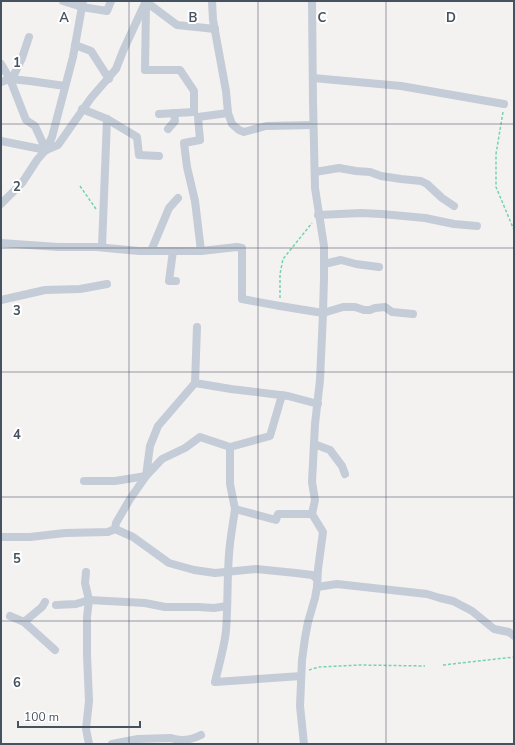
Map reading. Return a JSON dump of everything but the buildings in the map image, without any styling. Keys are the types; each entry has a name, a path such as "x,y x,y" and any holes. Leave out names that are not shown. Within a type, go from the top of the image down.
{"street":[{"path":"63,1 83,4 108,11 111,1"},
{"path":"146,1 177,25 215,29"},
{"path":"1,142 46,150 58,145 90,98 109,79 116,69 146,1"},
{"path":"146,1 145,70 180,70 194,91 200,140 184,143 187,167 195,201 201,251"},
{"path":"212,1 213,20 226,91 228,114 232,124 244,132 266,126 313,125"},
{"path":"304,744 300,706 301,674 305,638 318,583 318,569 323,532 312,514 315,500 312,482 323,313 324,246 315,188 312,1"},
{"path":"1,204 22,183 36,160 46,150 52,137 73,58 83,4"},
{"path":"11,79 22,58 29,37"},
{"path":"75,45 92,51 109,79"},
{"path":"1,64 11,79 26,120 35,126 46,150"},
{"path":"313,78 402,86 504,104"},
{"path":"1,82 11,79 65,86"},
{"path":"82,109 107,119 137,137 139,155 159,156"},
{"path":"168,129 175,121 174,113"},
{"path":"160,114 228,114"},
{"path":"102,247 107,119"},
{"path":"315,172 339,168 370,172 381,176 421,181 427,184 442,198 454,206"},
{"path":"151,251 169,208 178,198"},
{"path":"318,215 361,213 382,214 425,218 454,224 477,226"},
{"path":"1,243 58,248 102,247 139,251 201,251 237,247 242,248 242,299 323,313 343,307 355,307 364,310 385,307 392,312 413,314"},
{"path":"173,251 169,281 176,282"},
{"path":"324,264 340,260 379,267"},
{"path":"1,300 44,290 80,290 107,284"},
{"path":"146,476 150,446 158,426 195,383 197,327"},
{"path":"195,383 231,389 266,392 318,404"},
{"path":"115,529 116,523 146,476 162,459 185,448 200,437 230,447 270,436 282,396"},
{"path":"314,444 330,450 342,466 345,474"},
{"path":"230,447 230,484 235,509 227,581 226,632 222,656 215,682 301,674"},
{"path":"84,481 115,481 146,476"},
{"path":"235,509 276,520 278,514 312,514"},
{"path":"1,537 30,537 64,533 108,532 115,529 133,537 169,563 194,570 215,573 256,569 296,572 312,575 318,583"},
{"path":"86,572 85,583 89,600 87,618 89,701 86,729 89,744"},
{"path":"318,583 427,594 453,601 472,611 494,629 509,632 514,636"},
{"path":"56,605 76,604 89,600 145,603 165,607 214,608 227,606"},
{"path":"24,622 42,607 45,602"},
{"path":"10,616 24,622 55,650"},
{"path":"112,744 138,739 191,739 201,735"}],"path":[{"path":"504,104 496,154 496,187 514,230"},
{"path":"80,186 96,209"},
{"path":"280,306 280,274 282,259 318,215"},
{"path":"443,665 514,658"},
{"path":"301,674 319,667 360,665 425,666"}]}
